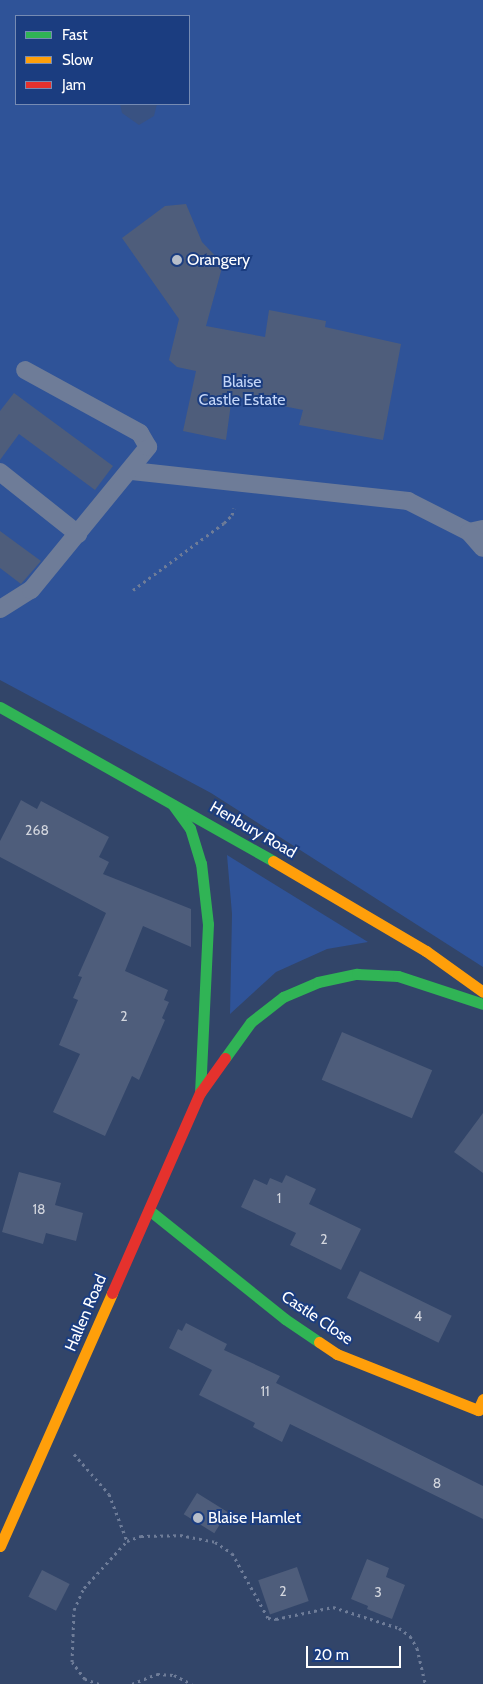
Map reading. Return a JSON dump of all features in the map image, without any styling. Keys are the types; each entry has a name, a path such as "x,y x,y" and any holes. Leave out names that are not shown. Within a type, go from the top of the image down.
{"main road":[{"name":"Henbury Road","path":"0,707 170,800 426,951 483,992"},
{"name":"Hallen Road","path":"170,800 190,828 201,863 208,924 200,1093"},
{"name":"Hallen Road","path":"0,1546 200,1093 251,1022 283,997 318,982 357,974 398,976 483,1004"},
{"name":"Castle Close","path":"148,1210 285,1319 337,1354 478,1410 483,1399"}],"lane":[{"path":"0,609 31,590 132,471 148,447 140,433 25,370"},
{"path":"132,471 408,501 476,530 483,548"},
{"path":"0,472 78,534"}],"path":[{"path":"133,590 224,523 232,515 234,508"},
{"path":"72,1451 109,1494 128,1541"},
{"path":"99,1684 84,1679 74,1669 70,1647 74,1610 84,1588 128,1541 141,1536 180,1535 224,1547 238,1559 261,1611 268,1618 276,1619 333,1607 399,1628 410,1636 416,1648 425,1684"},
{"path":"132,1684 157,1674 174,1675 192,1684"}],"green space":[{"name":"Blaise Castle Estate","path":"0,0 483,0 483,967 211,793 0,680"},
{"path":"227,855 368,942 327,949 276,972 230,1014 232,914"}],"shaded area":[{"path":"120,105 157,105 154,116 139,125 122,113"}],"building":[{"path":"186,204 202,242 223,264 206,326 265,337 269,310 326,321 325,327 401,344 383,440 299,425 303,410 232,396 226,440 183,431 196,371 177,367 169,360 179,319 122,238 165,206"},
{"path":"14,393 113,466 95,490 19,434 0,460 0,411"},
{"path":"0,531 41,561 21,584 0,568"},
{"path":"21,800 37,809 41,801 109,837 99,857 109,862 103,874 191,909 191,947 143,926 125,971 168,990 164,1000 169,1002 162,1018 165,1020 139,1080 132,1076 105,1136 53,1112 80,1054 59,1045 78,1000 73,998 82,977 78,976 106,913 0,857 0,841"},
{"path":"342,1032 432,1070 412,1118 322,1080"},
{"path":"483,1113 483,1173 454,1152"},
{"path":"19,1172 61,1183 55,1205 83,1213 76,1241 46,1233 43,1244 2,1232"},
{"path":"286,1175 316,1189 309,1204 361,1229 341,1270 290,1245 296,1233 241,1207 254,1179 267,1185 270,1178 282,1183"},
{"path":"360,1271 452,1316 439,1343 347,1298"},
{"path":"186,1323 227,1344 224,1350 280,1376 276,1383 483,1486 483,1519 290,1424 282,1442 253,1427 255,1423 199,1395 212,1370 169,1348 178,1329 182,1331"},
{"path":"197,1493 228,1512 214,1533 184,1514"},
{"path":"367,1559 389,1568 386,1577 405,1585 392,1619 367,1609 368,1606 351,1599"},
{"path":"297,1567 309,1601 270,1614 258,1580"},
{"path":"42,1570 70,1584 56,1611 28,1597"}],"traffic: fast":[{"path":"0,707 273,861"},
{"path":"173,805 190,828 201,863 208,924 200,1093"},
{"path":"225,1058 251,1022 283,997 318,982 357,974 398,976 483,1004"},
{"path":"149,1210 285,1319 319,1342"}],"traffic: slow":[{"path":"273,861 426,951 483,992"},
{"path":"0,1546 112,1293"},
{"path":"319,1342 337,1354 478,1410 483,1399"}],"traffic: jam":[{"path":"112,1293 200,1093 225,1058"}],"place":[{"name":"Orangery","path":"177,260"},
{"name":"Blaise Hamlet","path":"198,1518"}]}
